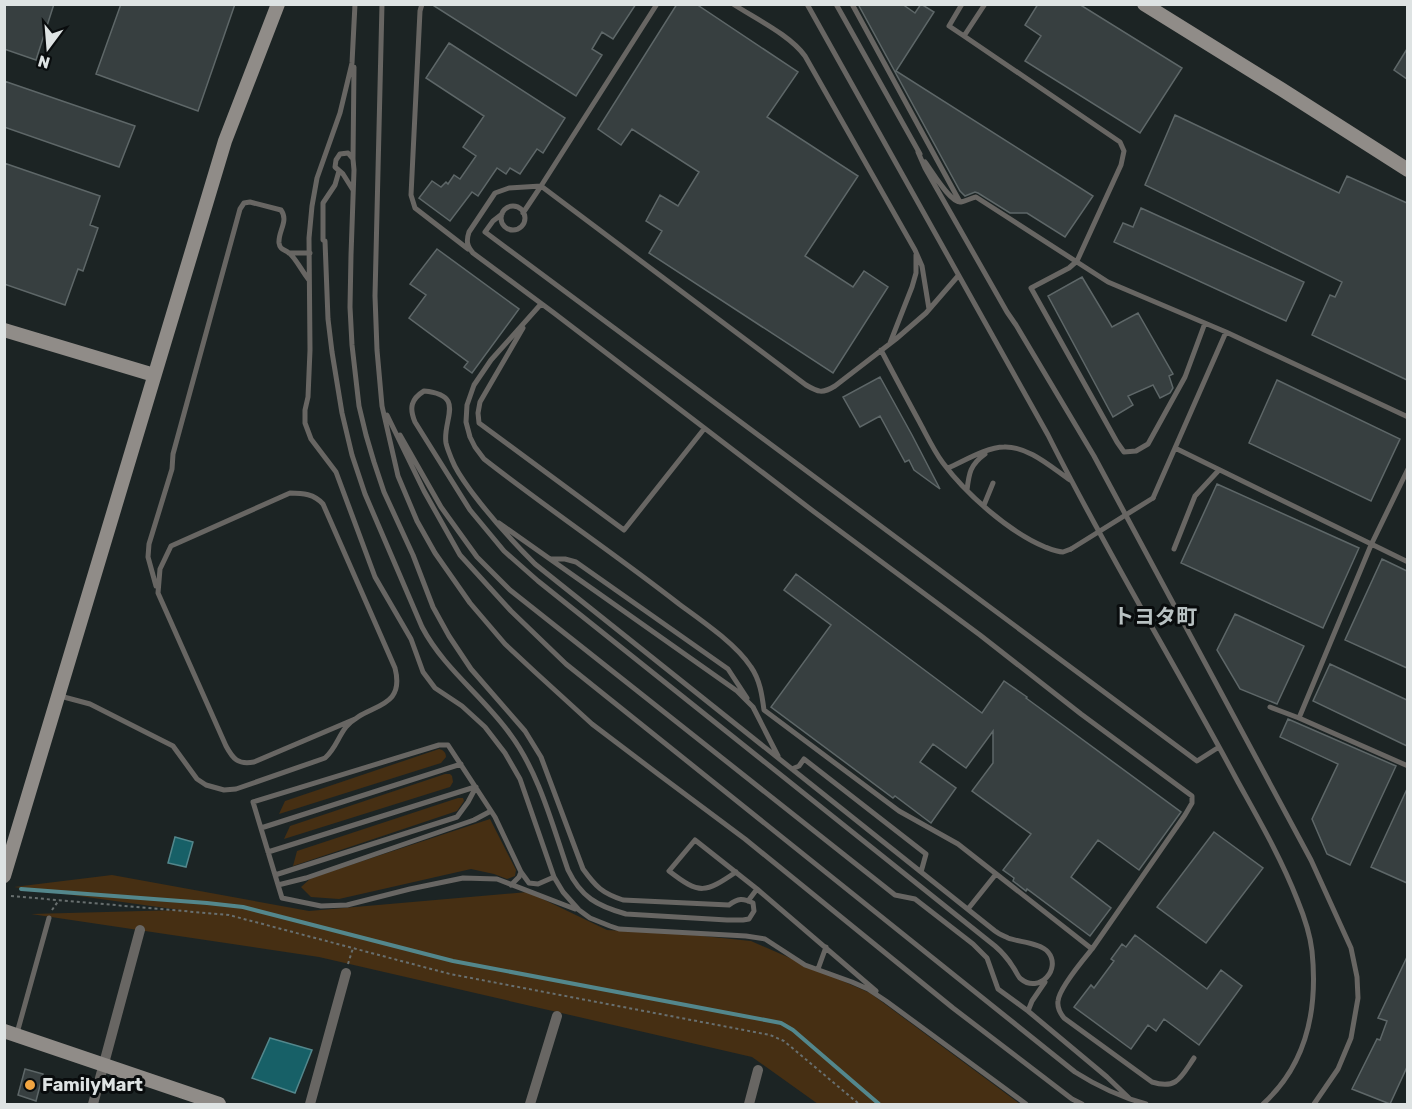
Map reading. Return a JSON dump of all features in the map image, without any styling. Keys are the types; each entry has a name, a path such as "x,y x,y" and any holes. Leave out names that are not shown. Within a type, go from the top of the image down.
{"street":[{"path":"4,876 225,141 278,4"},
{"path":"1144,4 1407,170"},
{"path":"4,330 154,375"},
{"path":"93,1104 140,930"},
{"path":"310,1104 346,973"},
{"path":"530,1104 557,1016"},
{"path":"11,1033 219,1104"},
{"path":"749,1104 758,1070"}],"lane":[{"path":"355,4 352,63 340,113 317,178 312,206 309,381 305,423 311,439 336,472 375,577 411,639 423,672 435,688 462,706 485,727 505,753 520,778 554,877 579,910"},
{"path":"382,4 375,296 382,406 398,476 417,521 435,554 470,603 505,644 592,723 745,839 963,1015 1072,1099 1082,1104"},
{"path":"422,4 411,195 415,208 704,429 980,635 1081,714 1192,795 1192,803 1185,815 1061,991 1058,1001 1059,1011 1064,1018 1152,1082 1162,1085 1173,1084 1179,1080 1194,1058"},
{"path":"523,213 657,4"},
{"path":"733,4 798,46 805,56 915,250 921,266 929,309"},
{"path":"807,4 1048,435 1071,481 1286,872 1305,918 1312,950 1314,999 1302,1049 1291,1072 1274,1095 1263,1104"},
{"path":"836,4 1006,312 1094,456 1311,860 1351,948 1358,976 1358,999 1351,1038 1338,1070 1314,1104"},
{"path":"852,4 960,202"},
{"path":"962,4 949,26 1120,142 1124,151 1121,165 1077,261 1069,268 1031,288 1117,442 1125,452 1136,451 1148,444 1185,376 1205,323"},
{"path":"964,36 985,4"},
{"path":"339,171 335,185 323,203 323,240 325,241 328,319 342,413 352,455 365,494 430,642 510,734 524,756 534,776 573,882 583,894 610,910 626,914 727,920 749,919 754,911 753,903 745,898 737,899 729,905 623,900 608,895 593,883 583,869 541,757 525,731 471,669 438,616 424,586 413,555 384,492 366,435 355,379 350,307 354,170 354,25"},
{"path":"918,152 955,200 960,202 976,197 1108,282 1226,332 1407,417"},
{"path":"353,159 348,153 340,154 334,167 353,190"},
{"path":"473,253 468,247 469,232 495,194 509,188 541,186 816,391 827,391 890,343 929,309 958,276"},
{"path":"158,593 160,569 171,546 290,493 303,493 317,498 323,504 395,668 398,680 393,697 387,703 355,719 254,762 245,764 236,760 226,746 158,593 148,557 149,544 172,469 174,454 240,209 244,203 250,202 281,210 284,219 279,241 283,250 289,253 310,253"},
{"path":"502,214 501,221 505,228 513,230 523,225 523,213 518,208 511,207 507,208 493,221 485,232 1197,760 1219,747"},
{"path":"890,343 916,273 915,250"},
{"path":"289,253 310,282"},
{"path":"541,304 491,360 474,385 467,405 466,422 470,437 484,459 560,518 638,572 720,636 750,665 759,681 764,710 788,730 899,811 958,844 1092,949"},
{"path":"529,318 480,402 478,412 480,423 624,530 704,429"},
{"path":"881,350 942,462 967,490 1007,524 1036,543 1063,552 1153,498 1226,332"},
{"path":"1028,1011 1049,975 1052,964 1048,952 1039,946 995,932 535,564 491,517 453,464 446,442 450,408 445,397 435,392 424,392 416,396 411,413 415,422 470,510 504,550 538,581 995,946 1020,979 1031,984 1041,982 1049,975"},
{"path":"382,406 441,507 477,558 510,590 895,895 915,899 973,944 987,958 998,989 1107,1077 1132,1101"},
{"path":"382,406 424,491 460,555 511,611 566,664 1075,1072 1094,1084 1132,1101 1146,1104"},
{"path":"948,468 991,450 1005,447 1026,451 1071,481"},
{"path":"1175,448 1407,562"},
{"path":"967,490 974,462 991,450"},
{"path":"1299,718 1371,545 1407,469"},
{"path":"1174,549 1195,496 1219,470"},
{"path":"984,505 993,483"},
{"path":"491,517 737,691 753,708"},
{"path":"549,559 576,562 728,669 753,708 779,759"},
{"path":"58,695 90,704 173,746 197,779 206,785 224,790 236,789 326,758 333,751 347,726 355,719"},
{"path":"1270,707 1407,766"},
{"path":"554,877 538,884 529,883 521,872 491,811 447,745 439,745 253,802 282,898 321,906 346,905 463,878 497,879 579,910 599,922 619,929 765,939 805,965 868,989 1026,1104"},
{"path":"792,769 799,766 804,759 926,854 921,872"},
{"path":"261,828 461,764"},
{"path":"268,852 476,787"},
{"path":"275,874 457,817 476,787"},
{"path":"278,885 306,878 463,824 491,811"},
{"path":"736,872 719,883 700,889 686,884 669,871 696,840 736,872 757,889 888,1002"},
{"path":"511,885 519,878 521,872"},
{"path":"968,909 996,874"},
{"path":"748,901 757,889"},
{"path":"11,1033 49,918"},
{"path":"818,969 825,947"}],"path":[{"path":"11,896 229,915 450,974 771,1035 784,1041 859,1104"},
{"path":"49,918 59,900"},
{"path":"346,973 353,948"}],"shaded area":[{"path":"439,749 446,756 441,763 279,814 285,801"},
{"path":"445,774 452,776 453,782 450,787 284,839 290,826"},
{"path":"463,798 464,801 457,811 293,866 297,851"},
{"path":"490,819 516,870 515,876 507,879 471,869 339,899 311,897 301,887 311,878"},
{"path":"112,875 309,911 528,892 607,930 751,941 870,993 1020,1104 818,1104 752,1057 319,957 31,914 180,910 14,887"}],"water":[{"path":"175,837 193,842 186,867 168,863"},
{"path":"270,1038 312,1050 295,1093 252,1078"}],"building":[{"path":"4,4 54,4 36,60 4,49"},
{"path":"121,4 235,4 198,111 96,74"},
{"path":"431,4 636,4 613,39 602,32 592,49 602,55 576,96"},
{"path":"677,4 696,4 798,72 767,117 858,176 805,256 853,287 864,271 888,287 833,373 649,253 662,231 646,221 660,195 678,206 699,172 632,129 621,145 598,129"},
{"path":"858,4 902,4 915,13 921,4 934,12 896,71 1093,196 1065,237 1027,213 1010,213 978,193 965,196 960,191"},
{"path":"1038,4 1079,4 1182,68 1140,133 1025,61 1041,36 1025,25"},
{"path":"449,43 565,118 543,153 537,149 520,174 510,168 506,174 497,168 478,196 472,192 450,221 419,198 432,181 441,187 446,182 448,184 454,175 460,179 476,156 463,147 484,116 426,78"},
{"path":"1407,49 1407,79 1394,70"},
{"path":"4,81 135,126 119,167 4,127"},
{"path":"1175,115 1339,193 1347,176 1407,203 1407,380 1312,335 1330,295 1335,297 1342,282 1145,185"},
{"path":"4,163 100,196 90,225 98,228 83,271 78,269 65,305 4,284"},
{"path":"1141,208 1304,282 1286,321 1114,242 1123,223 1133,227"},
{"path":"437,249 519,309 472,373 464,367 468,362 409,318 426,295 410,284"},
{"path":"1082,277 1112,327 1138,313 1173,374 1169,376 1173,388 1170,393 1160,398 1153,385 1128,396 1133,405 1113,417 1048,296"},
{"path":"880,377 940,489 914,470 909,460 905,462 880,416 860,427 843,397"},
{"path":"1277,380 1400,439 1371,501 1249,443"},
{"path":"1217,484 1359,548 1323,628 1181,563"},
{"path":"1382,559 1407,571 1407,668 1345,640"},
{"path":"796,574 982,713 1004,681 1181,812 1139,870 1098,840 1071,877 1111,908 1090,936 1027,889 1026,891 1003,870 1031,834 972,791 993,763 993,731 966,768 933,744 920,762 956,788 931,823 895,796 893,798 771,707 831,625 784,590"},
{"path":"1235,614 1304,646 1277,704 1240,689 1217,650"},
{"path":"1330,664 1407,700 1407,746 1313,701"},
{"path":"1288,719 1396,766 1350,865 1327,854 1312,819 1338,764 1280,737"},
{"path":"1407,789 1407,883 1371,867"},
{"path":"1214,832 1263,868 1206,943 1157,907"},
{"path":"1135,935 1207,989 1221,970 1242,986 1199,1045 1164,1019 1156,1031 1148,1025 1131,1049 1074,1007 1091,985 1094,988 1114,961 1111,959 1122,944 1126,947"},
{"path":"1407,957 1407,1067 1390,1104 1352,1089 1377,1039 1380,1040 1387,1021 1378,1018"},
{"name":"FamilyMart","path":"25,1069 43,1074 36,1101 18,1095"}],"waterway":[{"path":"21,889 243,907 453,961 781,1023 793,1030 879,1104"}],"place":[{"name":"FamilyMart","path":"30,1085"}],"district":[{"name":"トヨタ町","path":"1155,616"}]}
